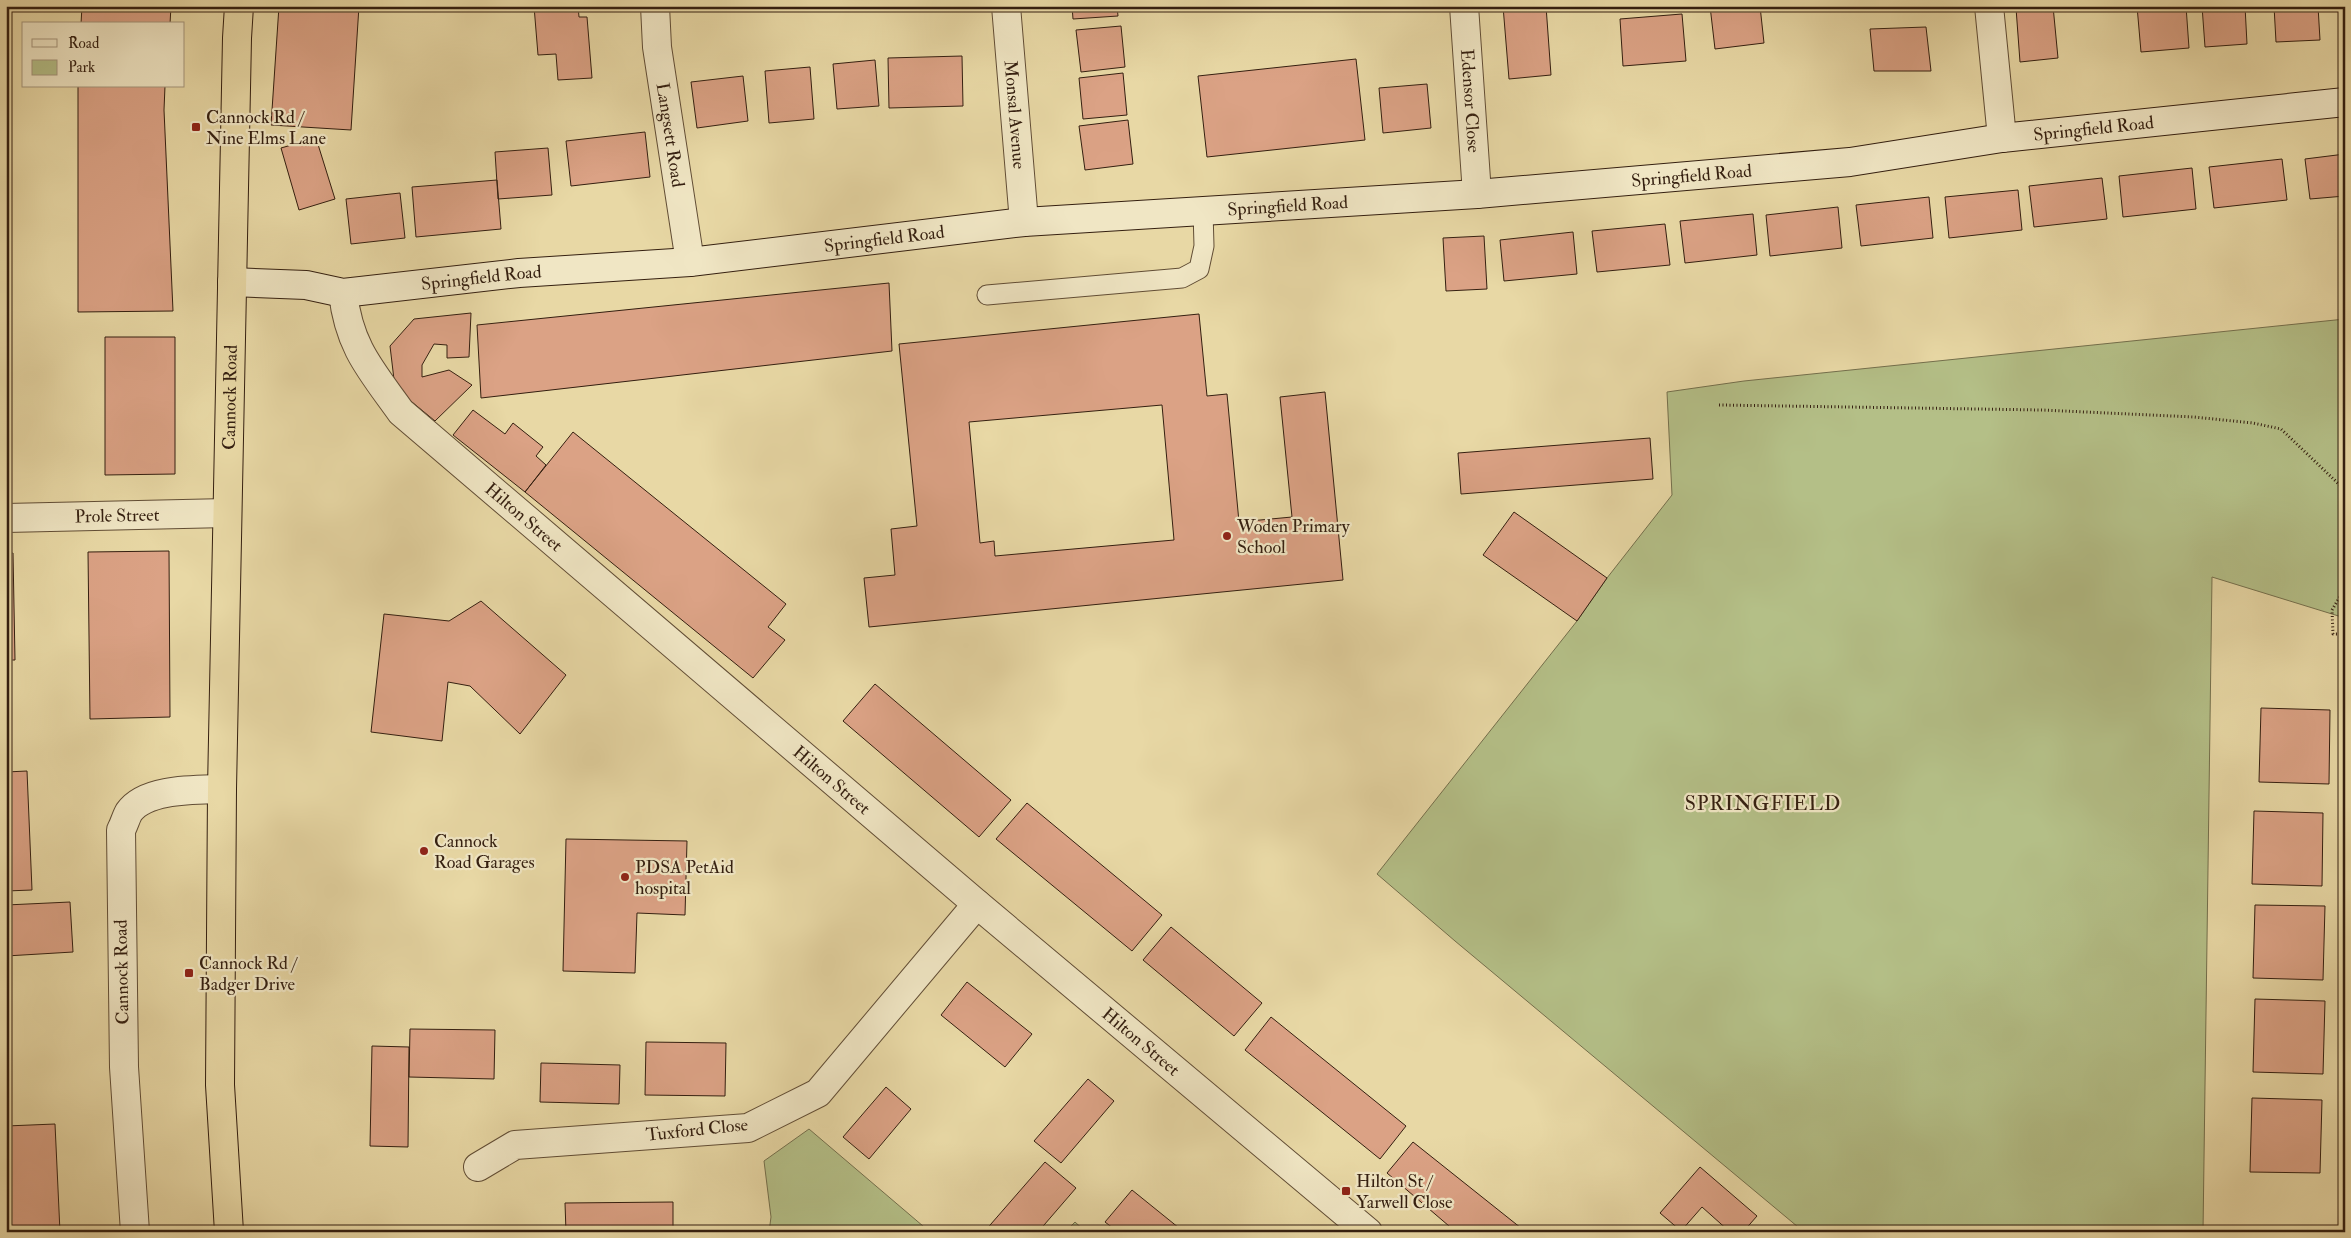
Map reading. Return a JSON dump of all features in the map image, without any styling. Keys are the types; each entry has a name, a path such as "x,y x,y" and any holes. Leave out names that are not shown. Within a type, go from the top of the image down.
{"highway":[{"name":"Cannock Road","path":"229,1232 220,1085 222,789 239,6"}],"street":[{"name":"Langsett Road","path":"656,6 657,47 690,262"},
{"name":"Monsal Avenue","path":"1006,6 1024,222"},
{"name":"Edensor Close","path":"1464,6 1477,194"},
{"path":"1989,6 2002,138"},
{"name":"Springfield Road","path":"232,282 306,285 343,294 519,273 690,262 1024,222 1477,194 1850,162 2002,138 2345,102"},
{"name":"Hilton Street","path":"343,294 346,318 361,356 401,412 976,904 1368,1232"},
{"name":"Prole Street","path":"6,518 227,513"},
{"name":"Cannock Road","path":"135,1232 124,1067 121,830 129,812 147,798 168,792 222,789"},
{"name":"Tuxford Close","path":"478,1166 515,1144 748,1128 818,1092 976,904"}],"lane":[{"path":"988,295 1182,278 1200,269 1204,246 1203,211"}],"path":[{"path":"1719,405 2042,410 2194,417 2253,422 2281,429 2345,490"},
{"path":"2345,588 2332,610 2333,634 2345,634"}],"green space":[{"path":"2345,319 2345,618 2212,577 2203,1232 1804,1232 1377,874 1577,621 1607,578 1672,495 1667,392 1744,381"},
{"path":"809,1129 930,1232 769,1232 771,1217 764,1161"},
{"path":"1075,1222 1086,1232 1065,1232"}],"building":[{"path":"82,6 171,6 170,22 81,22"},
{"path":"279,6 359,6 351,130 271,125"},
{"path":"534,6 578,6 579,17 587,17 592,78 558,80 556,54 538,55"},
{"path":"1072,6 1117,6 1118,16 1073,19"},
{"path":"1503,6 1546,6 1551,75 1509,79"},
{"path":"1710,6 1760,6 1764,43 1715,49"},
{"path":"2053,6 2058,58 2020,62 2016,8"},
{"path":"2137,6 2186,6 2189,48 2141,52"},
{"path":"2202,6 2245,6 2247,44 2205,47"},
{"path":"2274,6 2318,6 2320,40 2276,42"},
{"path":"1682,14 1686,61 1623,66 1620,19"},
{"path":"1121,26 1125,67 1081,72 1076,30"},
{"path":"1926,27 1931,71 1874,71 1870,29"},
{"path":"962,56 963,106 889,108 888,58"},
{"path":"1356,59 1365,140 1207,157 1198,76"},
{"path":"875,60 879,106 837,109 833,64"},
{"path":"810,67 814,119 769,123 765,71"},
{"path":"1123,73 1127,115 1083,119 1079,78"},
{"path":"743,76 748,121 697,128 691,82"},
{"path":"1427,84 1431,128 1383,133 1379,88"},
{"path":"78,88 165,88 164,110 173,311 78,312"},
{"path":"1128,120 1133,164 1085,170 1079,126"},
{"path":"645,132 650,177 571,186 566,141"},
{"path":"316,138 335,199 299,210 281,148"},
{"path":"548,148 552,195 498,199 495,152"},
{"path":"2345,154 2345,196 2310,199 2305,159"},
{"path":"2282,159 2287,200 2214,208 2209,167"},
{"path":"2192,168 2196,209 2123,217 2119,176"},
{"path":"2102,178 2107,219 2034,227 2029,186"},
{"path":"497,180 501,229 416,237 412,187"},
{"path":"2018,190 2022,230 1949,238 1945,197"},
{"path":"400,193 405,238 351,244 346,199"},
{"path":"1929,197 1933,238 1861,246 1856,205"},
{"path":"1838,207 1842,248 1770,256 1766,215"},
{"path":"1753,214 1757,255 1685,263 1680,221"},
{"path":"1665,224 1670,265 1597,272 1592,231"},
{"path":"1573,232 1577,274 1504,281 1500,240"},
{"path":"1484,236 1487,289 1446,291 1443,238"},
{"path":"889,283 892,351 481,398 477,325"},
{"path":"471,313 469,357 447,358 447,345 434,344 422,365 422,377 449,370 472,385 435,421 395,388 390,346 414,319"},
{"path":"1199,314 1207,396 1227,394 1239,522 1292,517 1280,397 1325,392 1343,580 869,627 864,578 895,575 891,529 917,526 899,344","holes":["1162,405 1174,540 995,556 994,541 980,543 969,422"]},
{"path":"105,337 175,337 175,474 105,475"},
{"path":"6,385 9,385 10,470 6,471"},
{"path":"473,410 505,434 513,423 543,447 536,456 546,465 525,492 453,435"},
{"path":"573,432 786,604 768,627 785,640 753,678 525,492"},
{"path":"1650,438 1653,479 1461,494 1458,453"},
{"path":"1514,512 1607,578 1577,621 1483,555"},
{"path":"169,551 170,717 90,719 88,552"},
{"path":"13,553 15,660 6,660 6,554"},
{"path":"481,601 566,675 520,734 470,686 448,682 442,741 371,732 384,614 449,621"},
{"path":"875,684 1011,800 979,837 843,721"},
{"path":"2261,708 2330,710 2329,784 2259,782"},
{"path":"27,771 32,890 6,891 6,772"},
{"path":"1027,803 1162,915 1132,951 996,839"},
{"path":"2254,811 2323,813 2322,886 2252,884"},
{"name":"PDSA PetAid hospital","path":"566,839 687,841 685,915 637,913 635,973 563,971"},
{"path":"70,902 73,952 6,956 6,905"},
{"path":"2255,905 2325,906 2323,980 2253,978"},
{"path":"1171,927 1262,1003 1234,1036 1143,960"},
{"path":"967,982 1032,1034 1005,1067 941,1015"},
{"path":"2255,999 2325,1001 2323,1074 2253,1072"},
{"path":"1271,1017 1406,1126 1380,1159 1245,1050"},
{"path":"410,1029 495,1030 494,1079 409,1077"},
{"path":"646,1042 726,1043 725,1096 645,1095"},
{"path":"372,1046 409,1047 408,1147 370,1146"},
{"path":"541,1063 620,1065 619,1104 540,1102"},
{"path":"1088,1079 1114,1101 1061,1163 1034,1141"},
{"path":"886,1087 911,1109 869,1159 843,1137"},
{"path":"2252,1098 2322,1100 2320,1173 2250,1172"},
{"path":"55,1124 60,1232 8,1232 6,1126"},
{"path":"1413,1142 1526,1232 1456,1232 1387,1173"},
{"path":"1045,1162 1076,1188 1038,1232 984,1232"},
{"path":"1700,1167 1757,1216 1743,1232 1730,1232 1702,1207 1681,1231 1660,1213"},
{"path":"1132,1190 1184,1232 1118,1232 1105,1222"},
{"path":"673,1202 673,1232 566,1232 565,1203"}],"place":[{"name":"Cannock Rd / Nine Elms Lane","path":"196,127"},
{"name":"Woden Primary School","path":"1227,536"},
{"name":"Cannock Road Garages","path":"424,851"},
{"name":"PDSA PetAid hospital","path":"625,877"},
{"name":"Cannock Rd / Badger Drive","path":"189,973"},
{"name":"Hilton St / Yarwell Close","path":"1346,1191"}],"district":[{"name":"SPRINGFIELD","path":"1763,803"}]}
